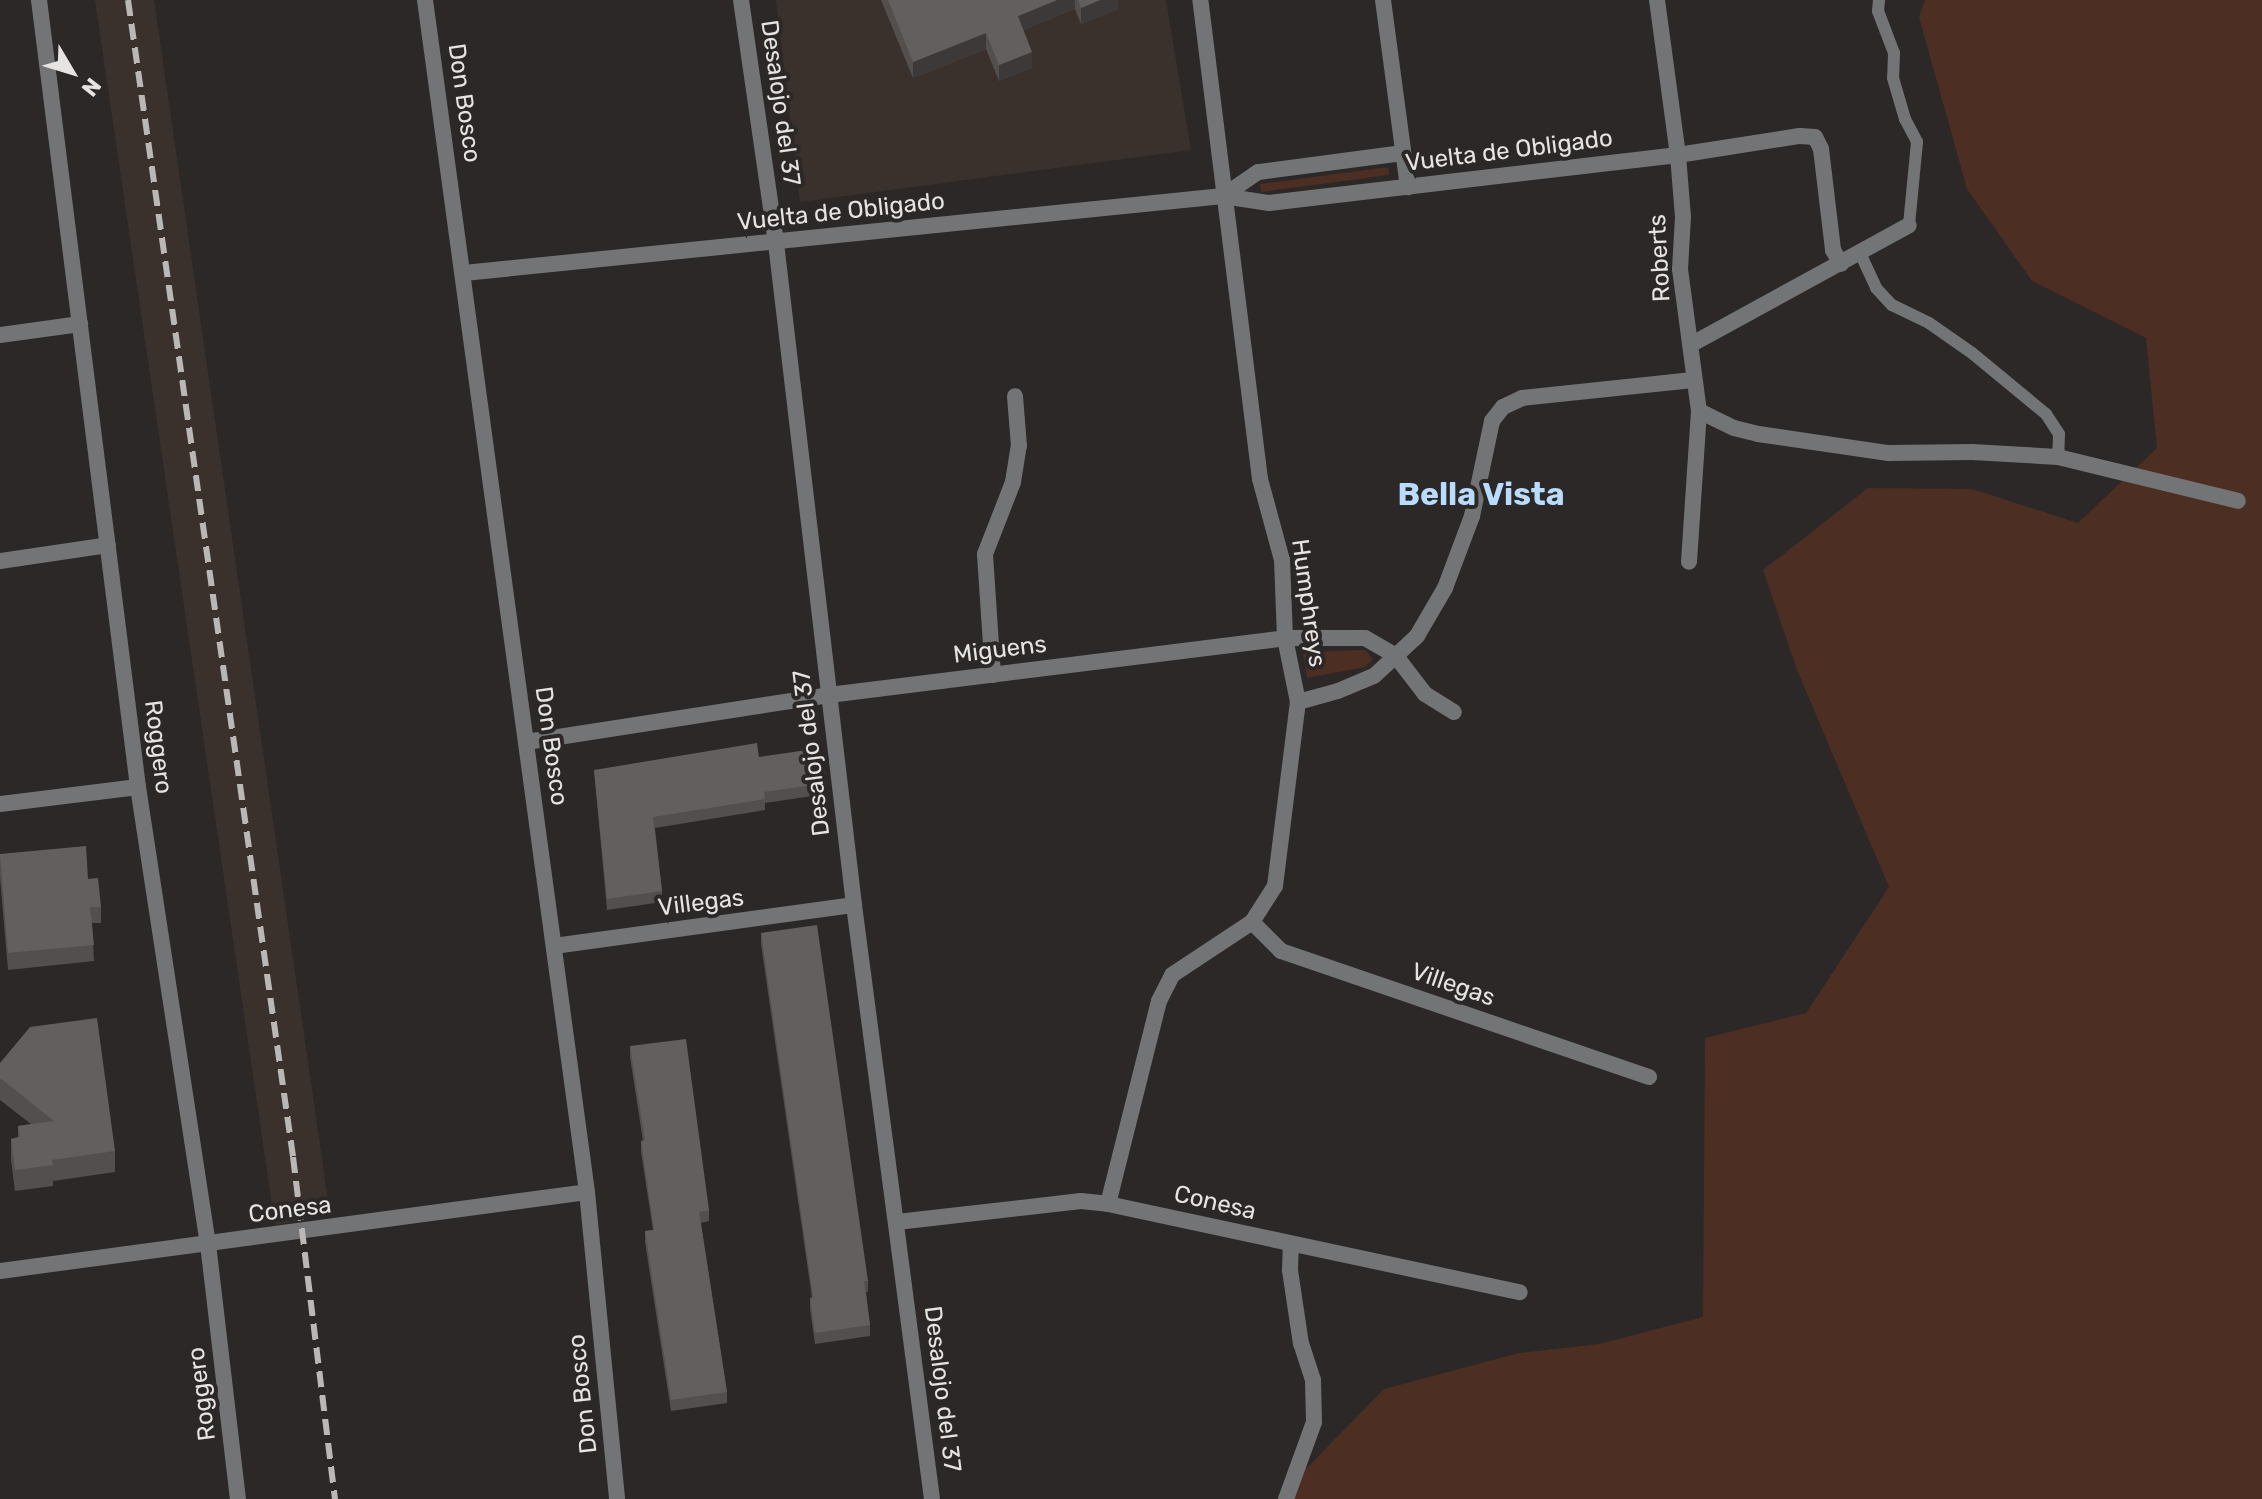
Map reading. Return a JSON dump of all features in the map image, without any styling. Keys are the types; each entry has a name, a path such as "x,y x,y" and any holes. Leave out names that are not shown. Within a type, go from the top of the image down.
{"street":[{"name":"Roggero","path":"39,0 138,787 208,1244 238,1499"},
{"name":"Don Bosco","path":"425,0 587,1192 617,1499"},
{"name":"Desalojo del 37","path":"741,0 776,243 854,905 932,1499"},
{"name":"Humphreys","path":"1108,1204 1159,1001 1172,975 1252,922 1275,886 1298,702 1285,638 1282,560 1260,479 1200,0"},
{"path":"1383,0 1408,187"},
{"name":"Roberts","path":"1657,0 1678,155 1683,217 1680,269 1699,411 1689,562"},
{"name":"Vuelta de Obligado","path":"464,273 1223,196 1269,203 1678,155 1800,136 1815,137 1821,149 1833,250 1841,264"},
{"name":"Vuelta de Obligado","path":"1223,196 1258,172 1403,153"},
{"path":"1692,344 1909,225"},
{"path":"0,335 80,324"},
{"path":"1298,702 1374,676 1417,636 1445,588 1472,516 1492,421 1503,407 1522,398 1693,380"},
{"path":"993,675 985,554 1013,482 1019,446 1015,396"},
{"path":"1699,411 1734,428 1758,434 1889,453 1972,452 2058,457 2238,501"},
{"path":"0,561 108,545"},
{"name":"Miguens","path":"526,742 829,695 1285,638 1365,638 1395,655 1425,694 1454,712"},
{"path":"0,804 138,787"},
{"name":"Villegas","path":"554,946 854,905"},
{"name":"Villegas","path":"1252,922 1281,951 1649,1077"},
{"name":"Conesa","path":"0,1271 587,1192"},
{"name":"Conesa","path":"897,1222 1081,1201 1108,1204 1520,1292"},
{"path":"1286,1499 1314,1422 1313,1380 1301,1344 1290,1270 1291,1244"}],"lane":[{"path":"1879,0 1878,11 1894,53 1893,78 1905,119 1917,142 1909,225"},
{"path":"1860,253 1876,288 1892,305 1929,323 1972,353 2046,414 2059,434 2058,457"}],"shaded area":[{"path":"95,0 154,0 330,1214 275,1225"},
{"path":"776,0 1166,0 1191,150 800,202"},
{"path":"1925,0 2262,0 2262,1499 1292,1499 1292,1483 1384,1389 1519,1353 1599,1344 1703,1317 1705,1038 1806,1013 1889,887 1797,670 1763,570 1868,488 1972,489 2078,523 2157,448 2146,338 2032,281 1967,189 1919,17"},
{"path":"1388,167 1389,175 1261,192 1260,184"},
{"path":"1365,650 1373,659 1365,667 1307,678 1303,652"}],"building":[{"path":"888,0 1057,0 1018,16 1032,52 999,65 986,33 913,62"},
{"path":"1078,0 1100,0 1081,8"},
{"path":"757,743 759,757 821,748 826,783 764,792 765,799 653,817 662,891 607,899 594,770"},
{"path":"86,846 88,879 98,878 101,907 90,907 94,945 8,953 0,854"},
{"path":"817,925 868,1281 864,1281 870,1325 815,1333 810,1298 813,1297 761,933"},
{"path":"97,1018 115,1151 52,1160 53,1165 15,1170 11,1139 20,1137 18,1126 54,1121 0,1078 0,1063 30,1027"},
{"path":"686,1039 709,1210 699,1212 727,1392 671,1400 645,1231 654,1230 641,1141 645,1140 630,1046"}],"railway":[{"path":"128,0 293,1157 335,1499"}],"district":[{"name":"Bella Vista","path":"1481,494"}]}
